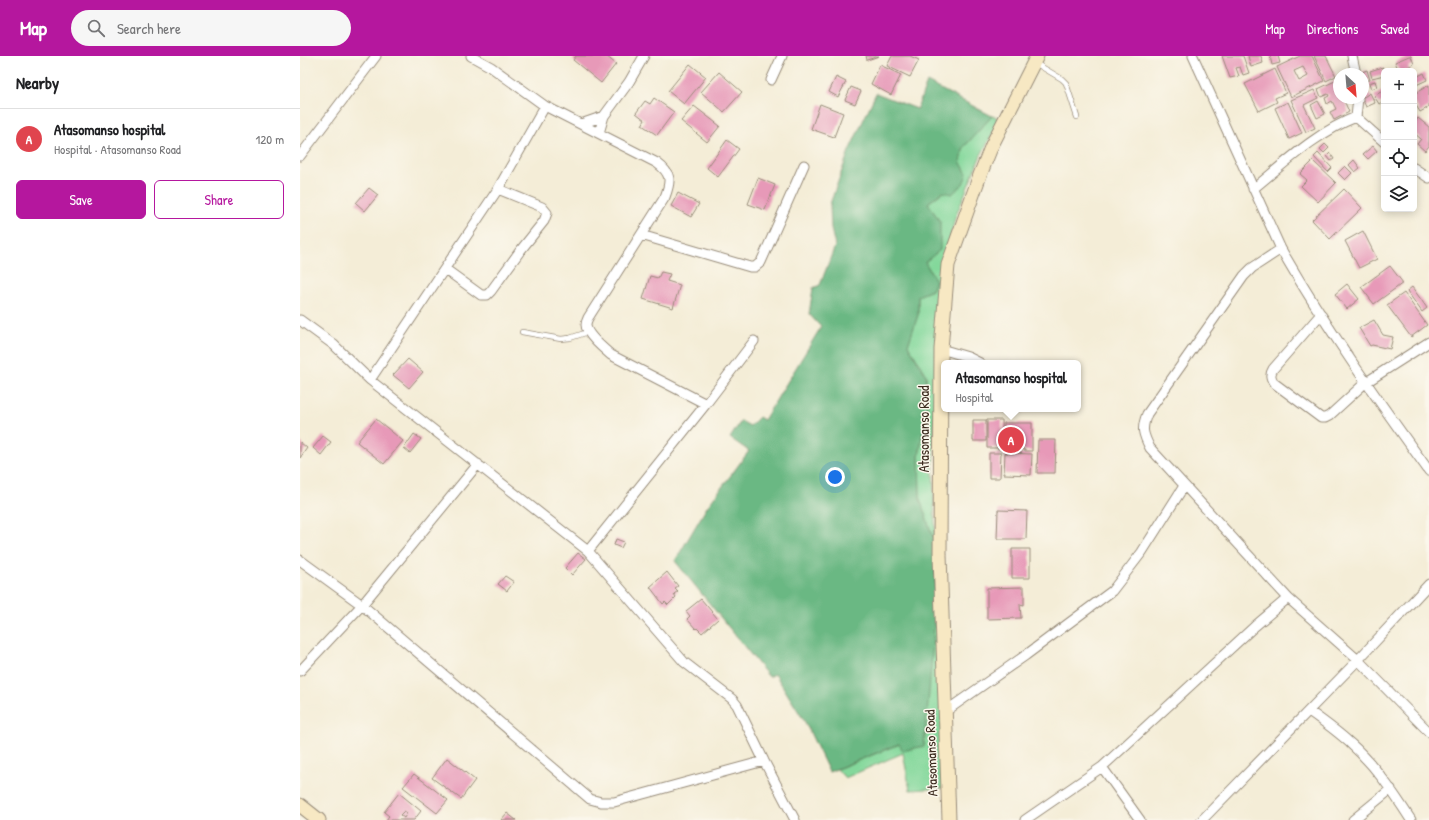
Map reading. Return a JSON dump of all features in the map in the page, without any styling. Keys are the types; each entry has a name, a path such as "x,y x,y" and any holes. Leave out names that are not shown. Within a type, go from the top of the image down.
{"street":[{"path":"300,156 376,56"},
{"path":"471,56 491,67 545,106 657,163 665,169 670,178 665,197 588,318 586,325 588,332 611,355 706,404"},
{"path":"599,133 604,116 629,82 644,56"},
{"path":"770,80 782,56"},
{"path":"1194,56 1253,189 1267,216 1280,249 1365,383 1429,471"},
{"path":"1352,56 1355,68"},
{"name":"Atasomanso Road","path":"949,820 940,555 941,348 948,265 990,151 1035,59"},
{"path":"1356,116 1357,104"},
{"path":"370,380 498,190 545,106"},
{"path":"580,124 604,116"},
{"path":"1253,189 1304,147 1337,125 1356,116"},
{"path":"1356,116 1382,140"},
{"path":"641,235 750,267 755,267 761,262 804,165"},
{"path":"1417,170 1429,178"},
{"path":"445,269 481,295 487,295 492,291 520,251 544,221 547,214 542,207 498,190"},
{"path":"1280,249 1252,268 1244,276 1147,414 1143,424 1144,436 1150,448 1288,598 1358,660 1429,732"},
{"path":"1321,314 1270,374 1274,383 1321,418 1329,416 1365,383 1429,342"},
{"path":"300,320 334,345 370,380 588,551 684,662 737,704 764,761 795,820"},
{"path":"588,551 706,404 754,341"},
{"path":"941,348 974,360"},
{"path":"300,671 362,605 478,464"},
{"path":"946,711 1083,614 1112,591 1142,552 1184,486"},
{"path":"300,560 362,605 590,799 601,802 614,802 764,761"},
{"path":"1205,819 1429,584"},
{"path":"1025,820 1102,767 1255,626 1288,598"},
{"path":"1309,711 1350,742 1363,755 1391,789 1411,820"},
{"path":"1102,767 1140,820"},
{"path":"1353,820 1391,789"},
{"path":"300,805 319,820"}],"lane":[{"path":"1035,59 1066,83 1077,117"},
{"path":"522,332 561,339 570,338 588,332"}],"green space":[{"path":"927,82 992,116 964,147 960,161 967,174 963,184 952,194 942,192 928,203 940,222 940,250 925,262 936,281 932,290 918,296 918,315 908,345 926,375 927,406 919,456 920,499 932,535 936,537 934,628 924,746 903,751 899,744 829,772 805,722 775,674 769,677 675,561 707,507 749,451 730,438 741,421 750,426 759,417 764,420 821,327 809,314 813,288 820,285 835,246 831,229 830,204 849,151 876,93 917,109"},
{"path":"992,116 1001,119 981,155 955,218 944,268 936,368 933,471 936,538 932,535 920,500 919,456 927,406 926,375 908,345 918,315 918,296 932,290 936,281 925,262 940,222 928,203 967,174 960,162 964,147"},
{"path":"936,545 945,788 910,790 903,753 845,778 837,769 900,744 924,745 929,693"}],"building":[{"path":"576,56 606,56 616,64 601,83 573,60"},
{"path":"866,56 879,56 867,60"},
{"path":"892,56 910,56 919,60 910,77 887,66"},
{"path":"1222,56 1243,56 1249,73 1243,75 1240,67 1236,68 1239,76 1230,78"},
{"path":"1248,56 1261,56 1263,63 1251,67"},
{"path":"1270,56 1278,56 1280,63 1272,65"},
{"path":"1300,56 1312,56 1324,81 1291,97 1277,67","holes":["1303,67 1308,76 1299,81 1294,71"]},
{"path":"1314,56 1326,56 1333,70 1333,78 1326,81"},
{"path":"1411,56 1414,64 1408,68 1398,68 1395,62"},
{"path":"690,64 706,77 684,104 668,91"},
{"path":"880,65 901,75 891,95 871,84"},
{"path":"1383,67 1381,68 1381,76 1372,78 1370,71"},
{"path":"1275,69 1286,93 1275,98 1277,102 1259,111 1245,84"},
{"path":"719,72 742,92 724,112 701,92"},
{"path":"1424,73 1427,80 1417,85 1417,76"},
{"path":"836,77 846,82 838,97 829,92"},
{"path":"1375,81 1377,87 1371,89 1369,83"},
{"path":"1333,82 1333,103 1332,101 1327,104 1325,98 1329,96 1328,94 1321,97 1318,89"},
{"path":"1429,85 1429,107 1420,112 1417,107 1417,92"},
{"path":"851,87 861,91 855,104 845,100"},
{"path":"1314,90 1318,98 1304,105 1315,128 1306,132 1291,100"},
{"path":"1381,92 1381,103 1379,104 1374,96"},
{"path":"1369,94 1375,103 1366,107 1365,104 1369,104"},
{"path":"654,98 674,112 657,135 642,125 645,120 636,113 645,101 650,104"},
{"path":"1318,101 1325,114 1317,118 1311,105"},
{"path":"1288,102 1302,133 1289,139 1275,108"},
{"path":"820,104 843,113 834,137 811,129"},
{"path":"1334,104 1346,104 1349,112 1334,120 1330,112 1336,109"},
{"path":"694,106 720,126 707,142 681,121"},
{"path":"1418,118 1429,127 1429,146 1425,151 1417,144 1421,139 1417,136"},
{"path":"727,140 739,149 718,177 707,168"},
{"path":"1325,144 1329,148 1324,153 1320,149"},
{"path":"1373,146 1377,151 1368,159 1363,154"},
{"path":"1318,153 1332,168 1328,172 1314,157"},
{"path":"1330,153 1334,159 1331,161 1327,156"},
{"path":"1354,160 1360,168 1355,172 1349,165"},
{"path":"1313,161 1336,183 1318,202 1301,186 1307,180 1300,174"},
{"path":"1345,166 1352,173 1345,180 1338,173"},
{"path":"758,178 775,185 765,210 748,204"},
{"path":"369,188 378,195 365,211 356,203"},
{"path":"1344,189 1362,208 1330,239 1312,220"},
{"path":"678,193 699,204 691,217 671,206"},
{"path":"1363,231 1377,259 1359,268 1345,241"},
{"path":"1390,266 1403,283 1374,304 1361,287"},
{"path":"661,272 670,274 667,281 680,285 673,308 643,299 650,276 658,278"},
{"path":"1347,284 1359,299 1347,309 1335,294"},
{"path":"1412,287 1427,308 1422,312 1407,291"},
{"path":"1404,293 1427,325 1411,337 1387,305"},
{"path":"1374,320 1383,335 1393,337 1390,349 1372,345 1370,346 1359,328"},
{"path":"408,359 423,372 409,388 393,375"},
{"path":"376,419 403,441 384,464 357,442"},
{"path":"973,420 986,420 986,441 973,441"},
{"path":"987,420 1002,420 1003,448 987,448"},
{"path":"1004,423 1032,423 1032,451 1024,451 1024,449 1005,449 1005,439 1020,439 1020,434 1004,434"},
{"path":"414,434 421,439 410,453 404,448"},
{"path":"323,436 331,442 321,455 313,448"},
{"path":"1038,440 1056,440 1055,473 1037,473"},
{"path":"300,442 307,448 300,458"},
{"path":"989,453 1001,453 1000,478 989,478"},
{"path":"1005,453 1032,454 1031,475 1004,474"},
{"path":"998,510 1027,511 1026,539 997,539"},
{"path":"616,539 624,542 621,548 614,545"},
{"path":"1012,549 1030,549 1030,578 1012,578"},
{"path":"578,553 586,559 572,575 565,568"},
{"path":"667,572 678,586 675,588 678,591 674,594 676,597 668,605 665,602 663,604 650,587"},
{"path":"505,576 514,582 507,591 498,584"},
{"path":"1024,587 1024,605 1020,604 1021,618 987,619 987,588"},
{"path":"701,599 718,619 702,633 687,619 690,616 686,611"},
{"path":"447,758 475,780 461,799 432,778"},
{"path":"414,774 448,800 437,813 403,787"},
{"path":"399,793 421,811 414,820 386,820 389,816 384,812","holes":["404,811 407,813 404,818 400,815"]},
{"path":"507,813 516,820 501,820"}],"place":[{"name":"Atasomanso hospital","path":"1011,440"}]}
